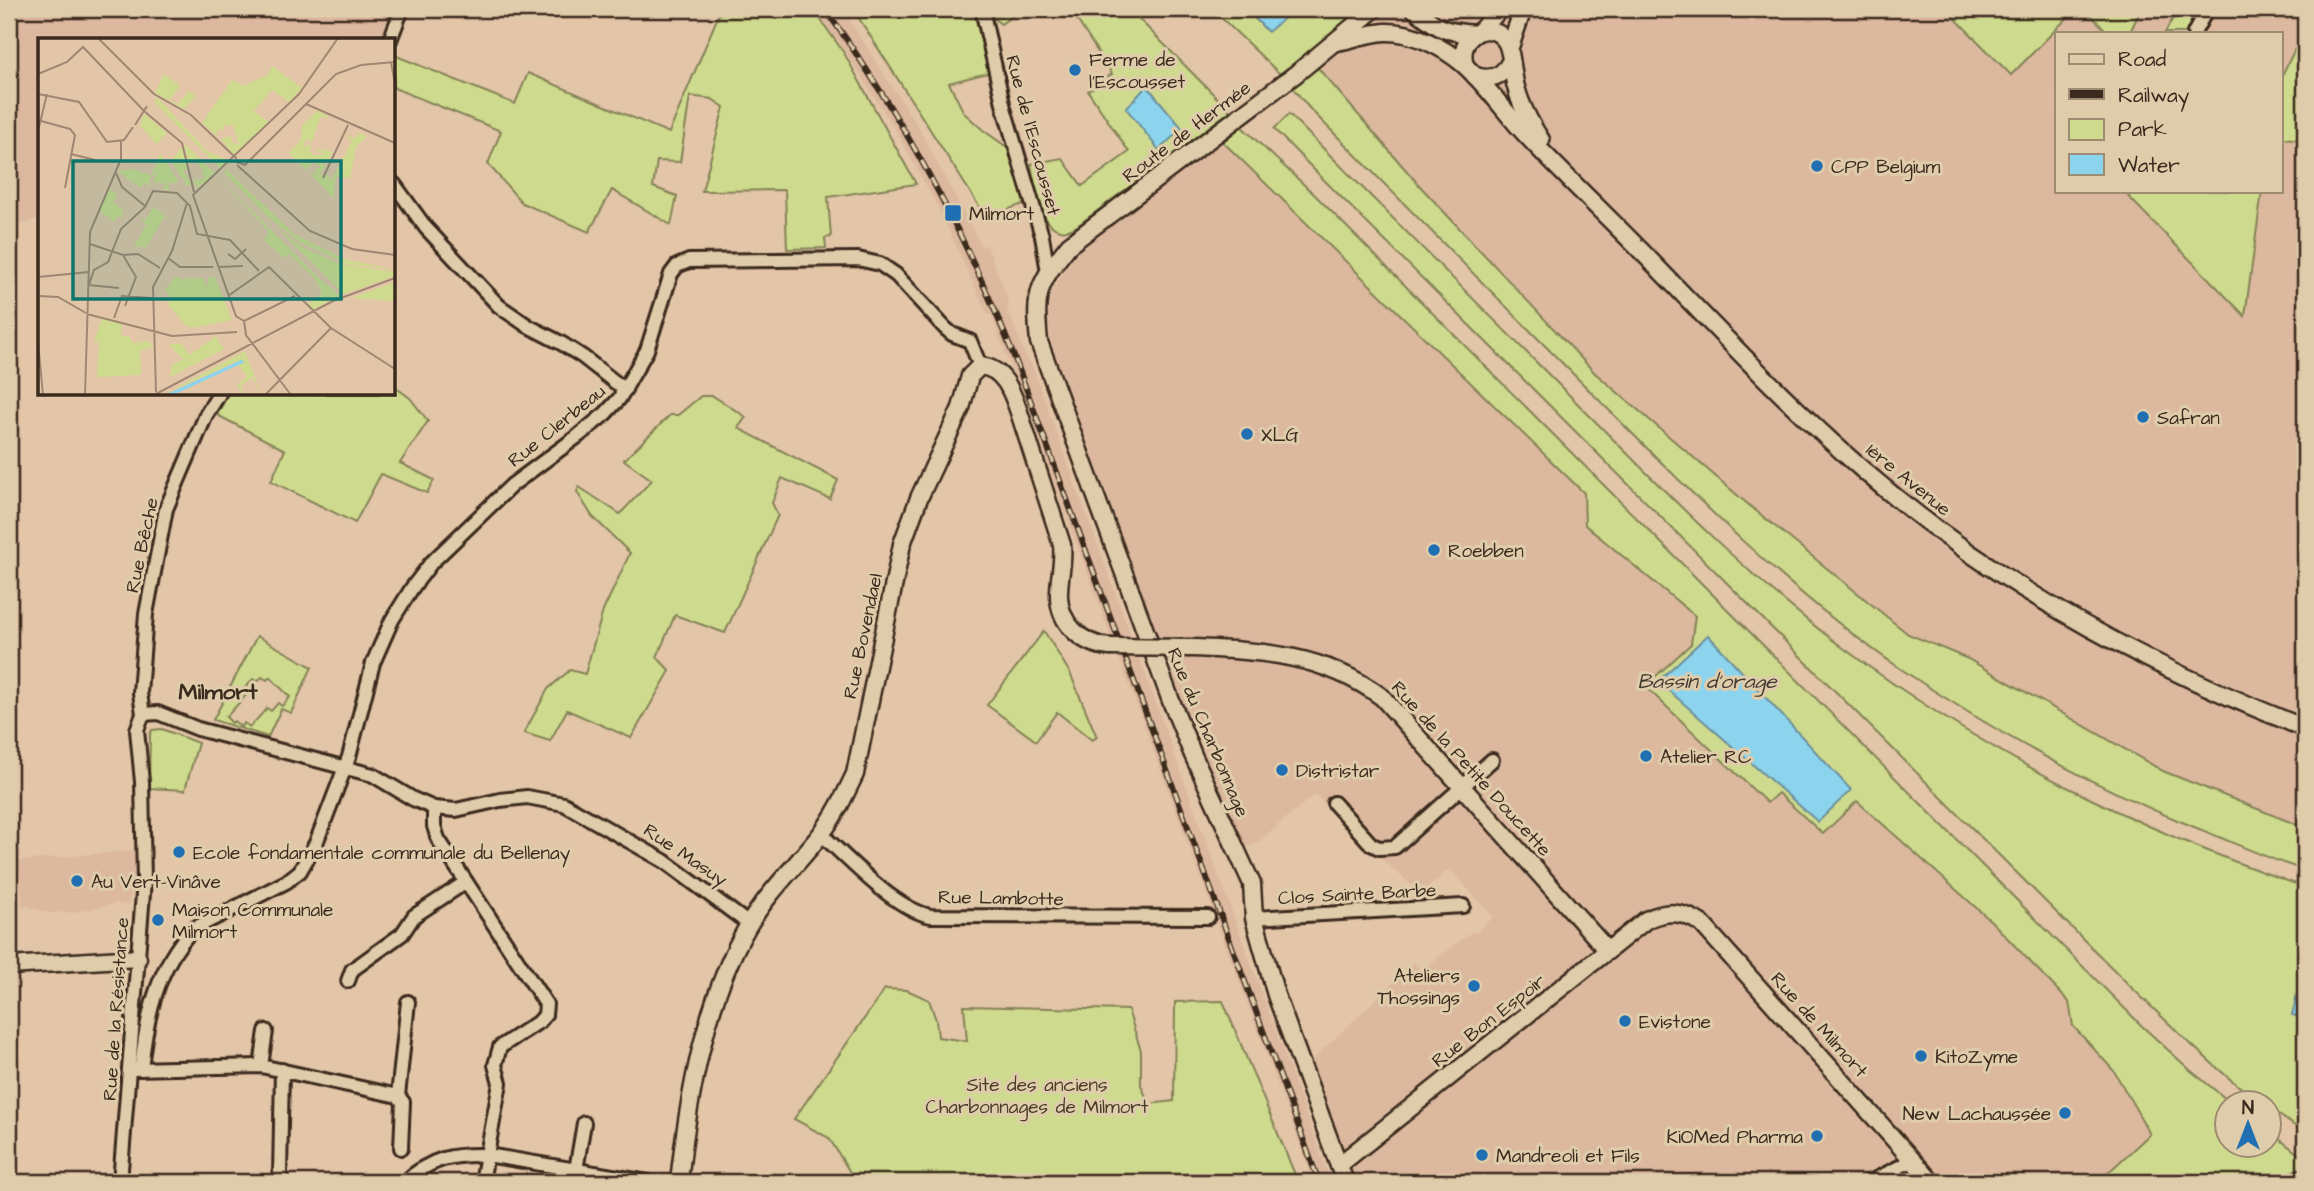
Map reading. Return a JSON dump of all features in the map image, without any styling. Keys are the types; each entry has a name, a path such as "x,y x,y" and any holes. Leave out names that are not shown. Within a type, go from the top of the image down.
{"street":[{"path":"391,38 402,9"},
{"name":"Rue de l'Escousset","path":"982,9 1004,108 1042,236 1048,272"},
{"path":"1500,9 1469,38 1462,51 1470,71 1489,79 1507,68 1523,9"},
{"path":"2195,32 2207,9"},
{"path":"1373,10 1374,20 1384,32"},
{"name":"Route de Hermée","path":"1037,298 1048,272 1069,246 1248,110 1373,10"},
{"path":"1418,10 1437,28 1446,32 1496,33 1504,38 1510,55"},
{"name":"1ère Avenue","path":"1331,44 1384,32 1398,33 1425,41 1470,71 1529,139 1791,403 1865,471 1926,521 2026,590 2134,653 2203,686 2305,728"},
{"name":"1ère Avenue","path":"1510,55 1525,115 1558,166"},
{"path":"396,187 426,228 499,306 583,357 625,390"},
{"name":"Rue Clerbeau","path":"135,1069 151,1005 175,950 193,929 286,882 300,871 316,842 344,769 373,663 392,620 418,579 430,563 512,485 605,414 625,390 647,350 671,274 677,266 689,261 858,259 880,264 895,275 952,334 970,341 979,366"},
{"name":"Rue du Charbonnage","path":"1037,298 1040,342 1192,755 1252,884 1254,918 1276,995 1345,1182"},
{"name":"Rue de la Petite Doucette","path":"979,366 989,368 1001,376 1012,392 1062,545 1063,563 1058,592 1064,617 1072,629 1085,640 1110,647 1189,648 1294,657 1315,662 1359,680 1382,697 1608,951"},
{"name":"Rue Bovendael","path":"749,924 793,865 821,834 855,774 907,528 961,408 970,376 979,366"},
{"name":"Rue Bêche","path":"143,714 140,693 145,624 161,531 172,495 206,415 218,396"},
{"name":"Rue Masuy","path":"143,714 158,713 198,729 373,775 434,808 456,810 527,797 564,804 664,861 749,924"},
{"name":"Rue de la Résistance","path":"120,1182 135,1069 138,958 144,877 142,782 137,730 143,714"},
{"path":"1334,803 1371,844 1379,848 1395,847 1492,760"},
{"path":"434,808 435,833 546,1004 545,1015 540,1021 500,1047 495,1065 500,1083 482,1182"},
{"name":"Rue Lambotte","path":"821,834 888,893 920,914 1208,917"},
{"path":"348,981 357,965 402,934 414,916 466,882"},
{"name":"Clos Sainte Barbe","path":"1254,918 1462,906"},
{"name":"Rue Bon Espoir","path":"1339,1165 1646,920 1665,912"},
{"name":"Rue de Milmort","path":"1665,912 1689,916 1702,924 1932,1182"},
{"path":"679,1182 694,1084 712,1012 737,947 749,924"},
{"path":"9,966 138,958"},
{"path":"398,1096 408,1002"},
{"path":"261,1066 265,1031"},
{"path":"135,1069 261,1066 398,1096 403,1102 401,1148"},
{"path":"282,1070 283,1182"},
{"path":"577,1174 584,1123"},
{"path":"405,1182 420,1168 457,1155 487,1155 577,1174 648,1182"},
{"path":"1870,1182 1911,1161"}],"shaded area":[{"path":"9,9 395,9 385,38 38,38 38,219 9,228"},
{"path":"820,9 842,9 917,125 982,247 986,245 990,254 1008,299 1007,309 1027,360 1031,363 1331,1182 1314,1182 991,314 988,315 940,211 899,136 818,13"},
{"path":"1349,9 2305,9 2305,828 2163,771 1968,659 1908,634 1750,506 1595,373 1418,184 1318,68 1322,45 1350,20"},
{"path":"1223,142 1584,493 1585,526 1695,617 1691,644 1645,685 1767,803 1778,793 1823,834 1856,801 1991,921 2069,1002 2073,1026 2114,1071 2151,1135 2098,1182 1347,1182 1305,1067 1414,963 1421,971 1493,917 1450,869 1421,893 1355,836 1315,794 1254,845 1245,847 1203,756 1053,350 1047,317 1052,294 1063,271 1080,250"},
{"name":"Au Vert-Vinâve","path":"136,850 135,876 128,905 116,903 76,912 48,913 22,905 20,873 9,874 9,862"}],"green space":[{"path":"721,9 813,9 844,53 916,184 828,197 831,237 825,238 826,248 787,249 785,190 702,191 724,107 712,99 690,96 680,162 657,161 653,187 677,196 671,225 612,190 589,232 522,203 488,164 501,131 396,89 396,56 515,104 528,73 669,133"},
{"path":"853,9 978,9 991,72 949,83 964,113 1007,147 1012,145 1029,202 986,217"},
{"path":"988,9 1022,9 1001,24 990,16"},
{"path":"1070,9 1129,9 1230,111 1077,226 1065,230 1055,228 1042,211 1031,164 1062,158 1082,186 1129,152 1088,91 1112,74"},
{"path":"1212,9 1246,9 1267,31 1295,9 1349,9 1351,20 1322,45 1280,74"},
{"path":"1946,9 2076,9 2011,75"},
{"path":"2084,9 2141,9 2131,30 2135,32 2108,32"},
{"path":"2183,9 2193,9 2196,12 2188,32 2166,32 2174,16 2178,18"},
{"path":"2305,29 2305,140 2282,138 2282,75"},
{"path":"1318,68 1418,184 1595,373 1750,506 1908,634 1968,659 2163,771 2305,828 2305,870 2164,815 2048,758 1901,669 1818,607 1740,539 1666,467 1310,109 1292,87"},
{"path":"1289,114 1677,503 1742,565 1846,650 1954,723 2066,786 2183,841 2305,887 2305,1133 2282,1117 2282,1090 2244,1090 2130,986 1274,129"},
{"path":"1241,126 1315,195 2142,1026 2215,1090 2212,1090 2212,1160 2282,1160 2282,1141 2305,1159 2305,1166 2268,1182 2098,1182 2150,1134 2114,1071 2073,1026 2069,1002 1991,921 1857,801 1823,834 1778,793 1767,803 1645,686 1691,644 1695,616 1585,525 1584,493 1223,142"},
{"path":"2124,192 2262,192 2245,316"},
{"path":"396,388 410,398 428,421 400,463 434,480 427,493 381,474 355,523 271,481 285,450 217,415 227,396 396,396"},
{"path":"701,396 713,396 746,417 738,428 838,480 830,499 782,478 772,503 778,515 725,633 675,615 657,657 670,671 631,738 567,710 550,741 524,733 548,689 570,670 585,674 603,611 630,553 592,516 577,492 579,487 620,514 652,480 624,460 670,415 678,415"},
{"path":"1044,631 1070,673 1097,737 1092,740 1057,712 1036,741 987,705"},
{"path":"257,636 312,667 291,713 281,709 268,737 213,720","holes":["262,677 267,680 270,677 290,697 282,706 278,703 271,711 267,708 250,727 244,723 241,727 234,721 232,723 226,717 249,692 245,688 253,679 257,682"]},
{"path":"162,729 198,743 185,790 149,788 150,734 152,730"},
{"name":"Site des anciens Charbonnages de Milmort","path":"885,989 907,990 929,1000 938,1037 967,1041 964,1006 1128,1010 1141,1051 1141,1085 1149,1104 1174,1101 1175,1002 1223,1001 1298,1182 856,1182 829,1138 794,1119"}],"water":[{"path":"1246,9 1295,9 1268,32"},
{"path":"1147,86 1182,128 1159,150 1126,108"},
{"name":"Bassin d'orage","path":"1708,635 1851,790 1818,822 1658,681"},
{"path":"2305,963 2305,1018 2292,1015"}],"railway":[{"path":"825,9 908,136 955,225 998,317 1319,1182"}],"place":[{"name":"Ferme de l'Escousset","path":"1075,70"},
{"name":"CPP Belgium","path":"1817,166"},
{"name":"Milmort","path":"953,213"},
{"name":"Safran","path":"2143,417"},
{"name":"XLG","path":"1247,434"},
{"name":"Roebben","path":"1434,550"},
{"name":"Atelier RC","path":"1646,756"},
{"name":"Distristar","path":"1282,770"},
{"name":"Ecole fondamentale communale du Bellenay","path":"179,852"},
{"name":"Au Vert-Vinâve","path":"77,881"},
{"name":"Maison Communale Milmort","path":"158,920"},
{"name":"Ateliers Thossings","path":"1474,986"},
{"name":"Evistone","path":"1625,1021"},
{"name":"KitoZyme","path":"1921,1056"},
{"name":"New Lachaussée","path":"2065,1113"},
{"name":"KiOMed Pharma","path":"1817,1136"},
{"name":"Mandreoli et Fils","path":"1482,1155"}],"district":[{"name":"Milmort","path":"218,691"}]}
